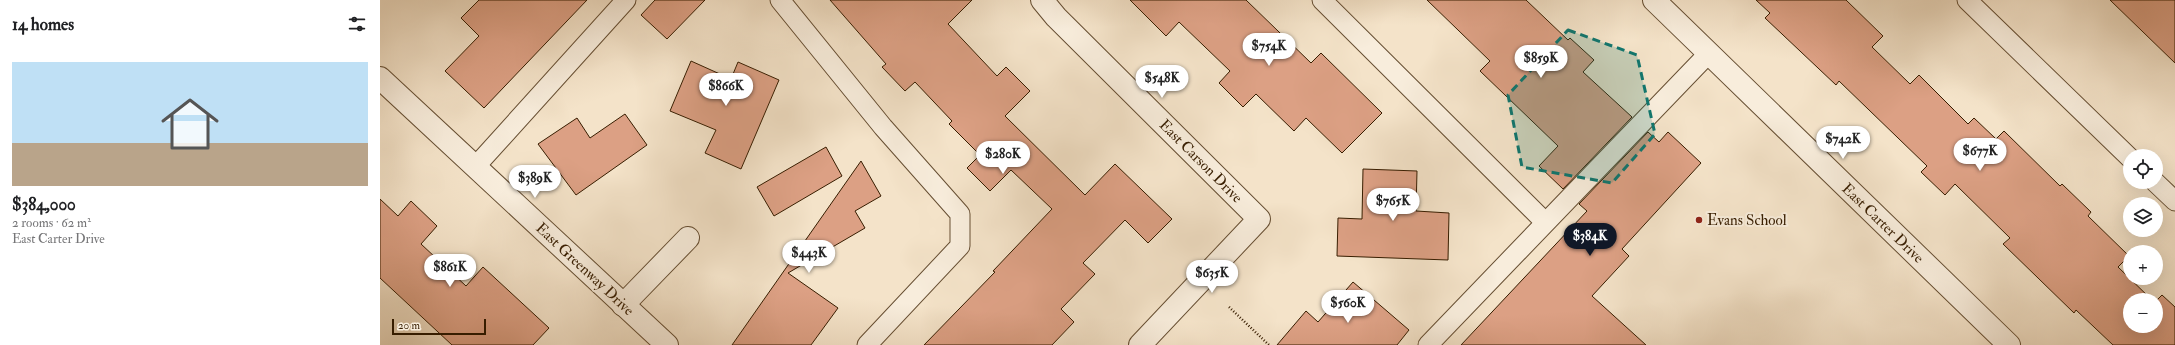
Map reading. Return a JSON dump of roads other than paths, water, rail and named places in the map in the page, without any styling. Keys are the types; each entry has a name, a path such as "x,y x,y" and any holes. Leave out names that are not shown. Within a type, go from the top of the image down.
{"street":[{"name":"East Carson Drive","path":"1042,0 1056,17 1259,219 1140,345"},
{"name":"East Carter Drive","path":"1654,0 2009,345"},
{"name":"East Greenway Drive","path":"380,78 667,345"},
{"path":"623,305 688,238"}],"lane":[{"path":"475,167 626,0"},
{"path":"780,0 883,127 960,214 960,246 867,345"},
{"path":"1322,0 1546,222"},
{"path":"1967,0 2123,151"},
{"path":"1428,345 1709,53"},
{"path":"2162,189 2175,201"}],"place":[{"name":"Evans School","path":"1699,220"}]}
